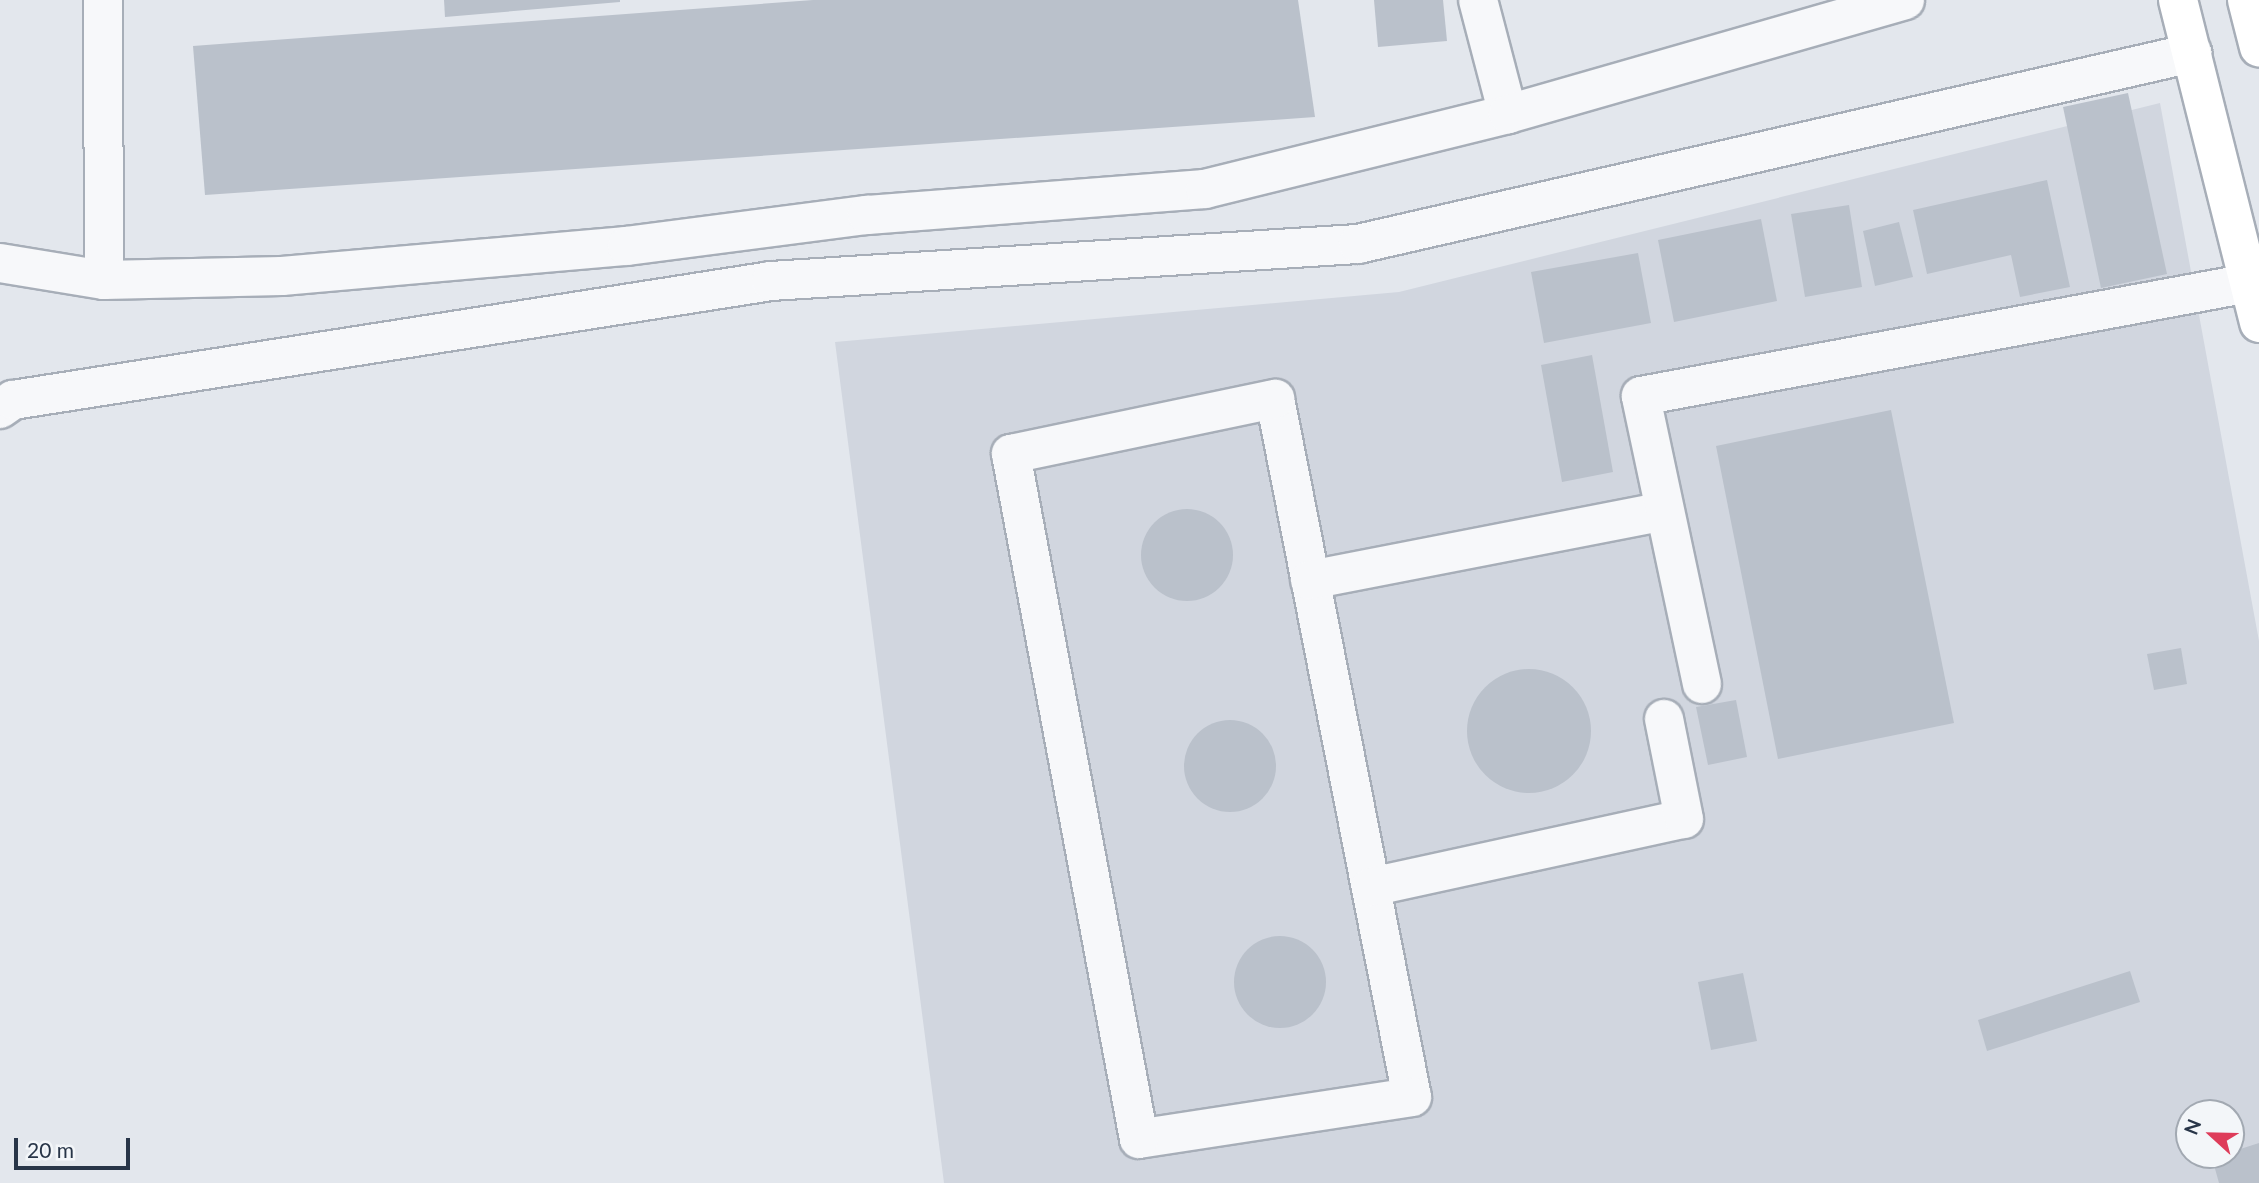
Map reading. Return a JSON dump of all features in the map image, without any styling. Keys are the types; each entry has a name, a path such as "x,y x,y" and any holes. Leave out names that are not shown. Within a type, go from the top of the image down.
{"main road":[{"path":"2178,0 2259,323"},
{"path":"2247,0 2259,47"}],"street":[{"path":"103,0 104,281"},
{"path":"1478,0 1508,114"},
{"path":"0,263 104,281 282,276 627,246 867,215 1205,189 1508,114 1905,0"},
{"path":"0,409 13,401 771,281 1358,244 2192,53"},
{"path":"1702,684 1641,396 2249,283"},
{"path":"1275,399 1371,887 1412,1097 1139,1139 1012,454 1275,399"},
{"path":"1310,580 1664,511"},
{"path":"1371,887 1684,819 1664,719"}],"shaded area":[{"path":"2160,103 2259,641 2259,1183 944,1183 835,342 1399,292"}],"building":[{"path":"444,0 620,0 620,2 445,17"},
{"path":"813,0 1298,0 1315,117 205,195 193,46"},
{"path":"1374,0 1443,0 1447,41 1378,47"},
{"path":"2128,93 2167,274 2101,288 2063,107"},
{"path":"2047,180 2070,287 2020,297 2011,255 1927,274 1913,210"},
{"path":"1849,205 1862,287 1805,297 1791,214"},
{"path":"1761,219 1777,301 1674,322 1658,240"},
{"path":"1899,222 1913,277 1875,286 1863,231"},
{"path":"1638,253 1651,323 1544,343 1531,272"},
{"path":"1592,355 1613,472 1562,482 1541,365"},
{"path":"1891,410 1954,723 1778,759 1716,446"},
{"path":"1178,509 1196,509 1213,516 1226,529 1233,546 1233,564 1226,581 1213,594 1196,601 1178,601 1161,594 1148,581 1141,564 1141,546 1148,529 1161,516"},
{"path":"2181,648 2187,684 2154,690 2147,654"},
{"path":"1529,669 1553,673 1573,687 1587,707 1591,731 1587,755 1573,775 1553,789 1529,793 1505,789 1485,775 1471,755 1467,731 1471,707 1485,687 1505,673"},
{"path":"1736,700 1747,757 1708,765 1696,707"},
{"path":"1221,720 1239,720 1256,727 1269,740 1276,757 1276,775 1269,792 1256,805 1239,812 1221,812 1204,805 1191,792 1184,775 1184,757 1191,740 1204,727"},
{"path":"1271,936 1289,936 1306,943 1319,956 1326,973 1326,991 1319,1008 1306,1021 1289,1028 1271,1028 1254,1021 1241,1008 1234,991 1234,973 1241,956 1254,943"},
{"path":"2130,971 2140,1002 1987,1051 1978,1020"},
{"path":"1743,973 1757,1041 1711,1050 1698,982"},
{"path":"2259,1143 2259,1183 2219,1183 2215,1169 2245,1169 2245,1148"}]}
